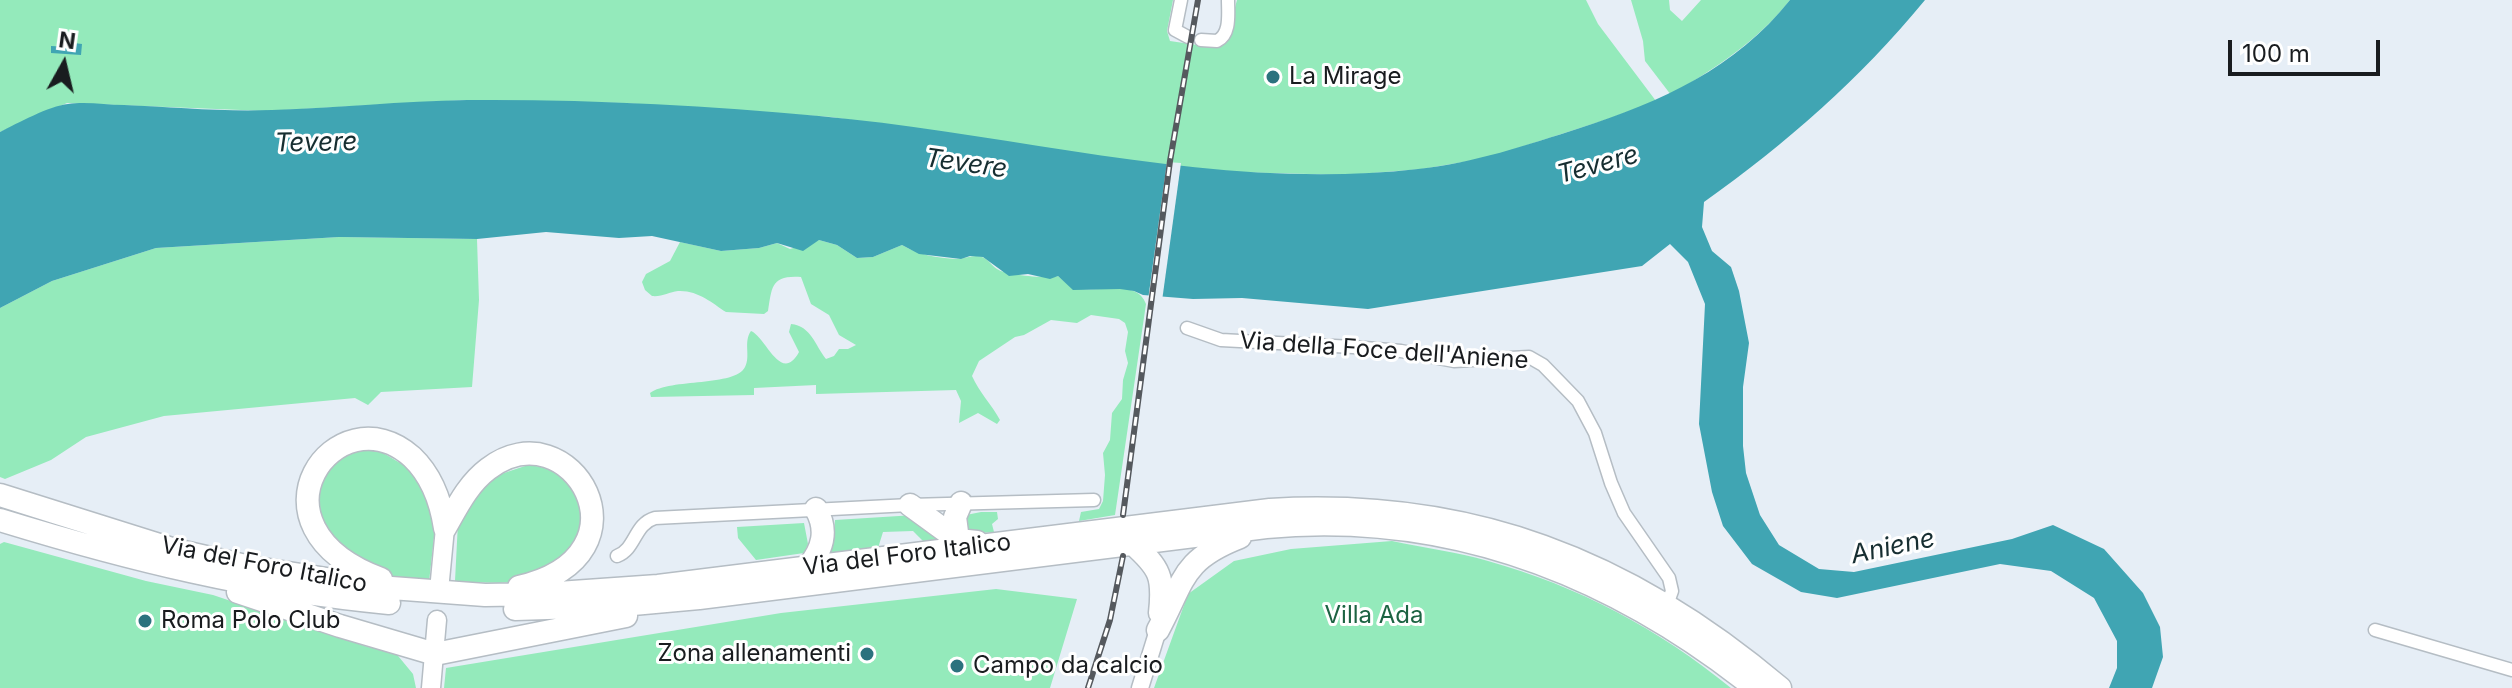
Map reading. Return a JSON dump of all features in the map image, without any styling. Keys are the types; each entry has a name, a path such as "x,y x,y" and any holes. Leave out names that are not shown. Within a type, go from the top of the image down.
{"highway":[{"path":"432,586 389,582 360,571 332,552 322,541 310,518 307,502 310,480 325,458 342,446 364,440 388,443 406,453 425,471 442,508 445,528"},
{"path":"445,528 470,487 489,468 506,458 530,455 550,459 581,479 592,514 589,534 580,552 564,569 542,581 485,595"},
{"name":"Via del Foro Italico","path":"0,495 208,558 319,579 432,586 485,595 615,590 1270,510 1336,508 1402,512 1490,529 1531,541 1606,573 1667,605 1721,640 1780,688"},
{"path":"958,540 955,517 961,503"},
{"path":"910,505 958,540 1013,542"},
{"path":"808,567 819,549 824,532 823,521 816,509"},
{"name":"Via del Foro Italico","path":"0,520 181,570 325,596 446,607 560,609 699,598 1266,527 1314,524 1388,527 1435,534 1511,552 1590,583 1636,605 1707,650 1755,688"},
{"path":"1158,630 1182,577 1196,561 1223,544 1266,527"},
{"path":"0,534 41,533"},
{"path":"1133,544 1152,560 1159,573 1162,592 1158,630"},
{"path":"181,570 261,601 435,654 609,621 699,598"}],"main road":[{"path":"432,586 445,528"},
{"path":"431,688 437,620"}],"street":[{"path":"1181,0 1175,30 1194,39 1217,41 1224,37 1227,26 1228,0"},
{"name":"Via della Foce dell'Aniene","path":"1187,328 1221,340 1365,348 1454,361 1529,357 1543,365 1578,401 1595,433 1624,513 1670,581 1672,591 1667,605"},
{"name":"Via del Foro Italico","path":"617,556 626,551 641,525 655,518 910,505 1094,500"},
{"path":"41,533 54,512"},
{"path":"1140,688 1158,630"},
{"path":"2375,630 2512,670"}],"green space":[{"path":"0,0 1173,0 1167,31 1170,41 1211,47 1225,44 1237,0 1586,0 1598,24 1656,101 1487,158 1422,169 1348,175 1231,172 1148,164 831,117 624,103 465,100 266,111 67,103 0,132"},
{"path":"1631,0 1669,0 1670,10 1682,21 1701,0 1790,0 1750,41 1671,95 1645,61 1643,41"},
{"path":"339,237 477,239 479,300 472,387 381,392 368,405 355,398 164,416 86,437 51,460 5,479 0,477 0,308 52,281 156,248"},
{"path":"819,240 837,245 857,258 873,257 902,245 935,257 957,259 979,256 1008,273 1058,276 1078,288 1127,289 1141,296 1146,304 1115,515 1079,521 1081,512 1099,509 1103,501 1103,453 1110,440 1112,413 1122,399 1128,363 1125,351 1128,332 1125,323 1119,319 1091,315 1077,323 1051,320 1015,337 979,361 972,376 1000,420 997,424 978,413 959,423 961,401 956,390 816,394 816,385 754,388 754,395 651,397 650,393 660,388 716,380 739,373 747,363 751,331 774,356 786,363 799,352 789,332 791,324 808,332 826,359 834,356 839,349 856,345 839,335 829,315 811,304 801,277 784,278 775,284 768,311 764,314 726,312 704,298 685,291 652,296 642,282 646,274 670,261 680,242 721,251 759,248 777,243 790,249"},
{"path":"368,444 422,476 435,529 429,582 409,583 374,572 331,545 314,494 338,457"},
{"path":"528,465 548,469 563,478 574,491 580,505 580,521 576,538 567,554 543,574 519,581 455,581 458,522 481,491 498,475"},
{"path":"997,512 998,519 992,524 994,532 968,534 966,515"},
{"path":"915,515 935,530 938,542 925,543 913,531 883,532 878,548 828,555 835,520"},
{"path":"804,523 808,544 804,553 756,560 738,538 737,527"},
{"name":"Villa Ada","path":"1392,541 1488,561 1554,583 1646,628 1731,688 1154,688 1188,594 1234,561 1291,549"},
{"name":"Roma Polo Club","path":"4,542 146,581 213,595 368,647 394,651 413,674 416,688 0,688 0,544"},
{"path":"996,589 1077,599 1050,688 444,688 446,668 781,613"}],"water":[{"name":"Tevere","path":"1790,0 1925,0 1874,57 1821,108 1704,202 1702,227 1712,251 1731,267 1749,343 1743,387 1743,446 1746,473 1760,515 1779,545 1819,569 1854,572 2012,539 2053,525 2104,549 2143,593 2160,627 2163,657 2152,688 2109,688 2117,668 2117,641 2094,598 2051,571 2000,564 1837,598 1801,592 1752,564 1723,526 1712,492 1699,424 1705,304 1688,262 1670,244 1642,266 1368,309 1242,298 1193,299 1143,295 1120,289 1073,290 1058,276 1050,279 1028,274 1009,276 983,257 961,259 919,254 902,245 873,257 857,258 837,245 819,240 803,251 777,243 759,248 721,251 652,236 619,238 546,232 477,239 339,237 156,248 52,281 0,308 0,132 60,105 89,103 254,110 467,100 687,106 894,124 1193,167 1267,173 1343,174 1418,169 1480,158 1639,107 1721,64 1769,24"},
{"path":"74,43 82,44 81,55 51,53 51,46 73,47"}],"pier":[{"path":"1167,162 1181,163 1162,301 1148,300"}],"railway":[{"path":"1123,515 1170,161 1198,0"},
{"path":"1088,688 1110,620 1123,556"}],"place":[{"name":"La Mirage","path":"1273,77"},
{"name":"Roma Polo Club","path":"145,621"},
{"name":"Zona allenamenti","path":"867,654"},
{"name":"Campo da calcio","path":"957,666"}],"water label":[{"name":"Aniene","path":"1893,547"}]}
